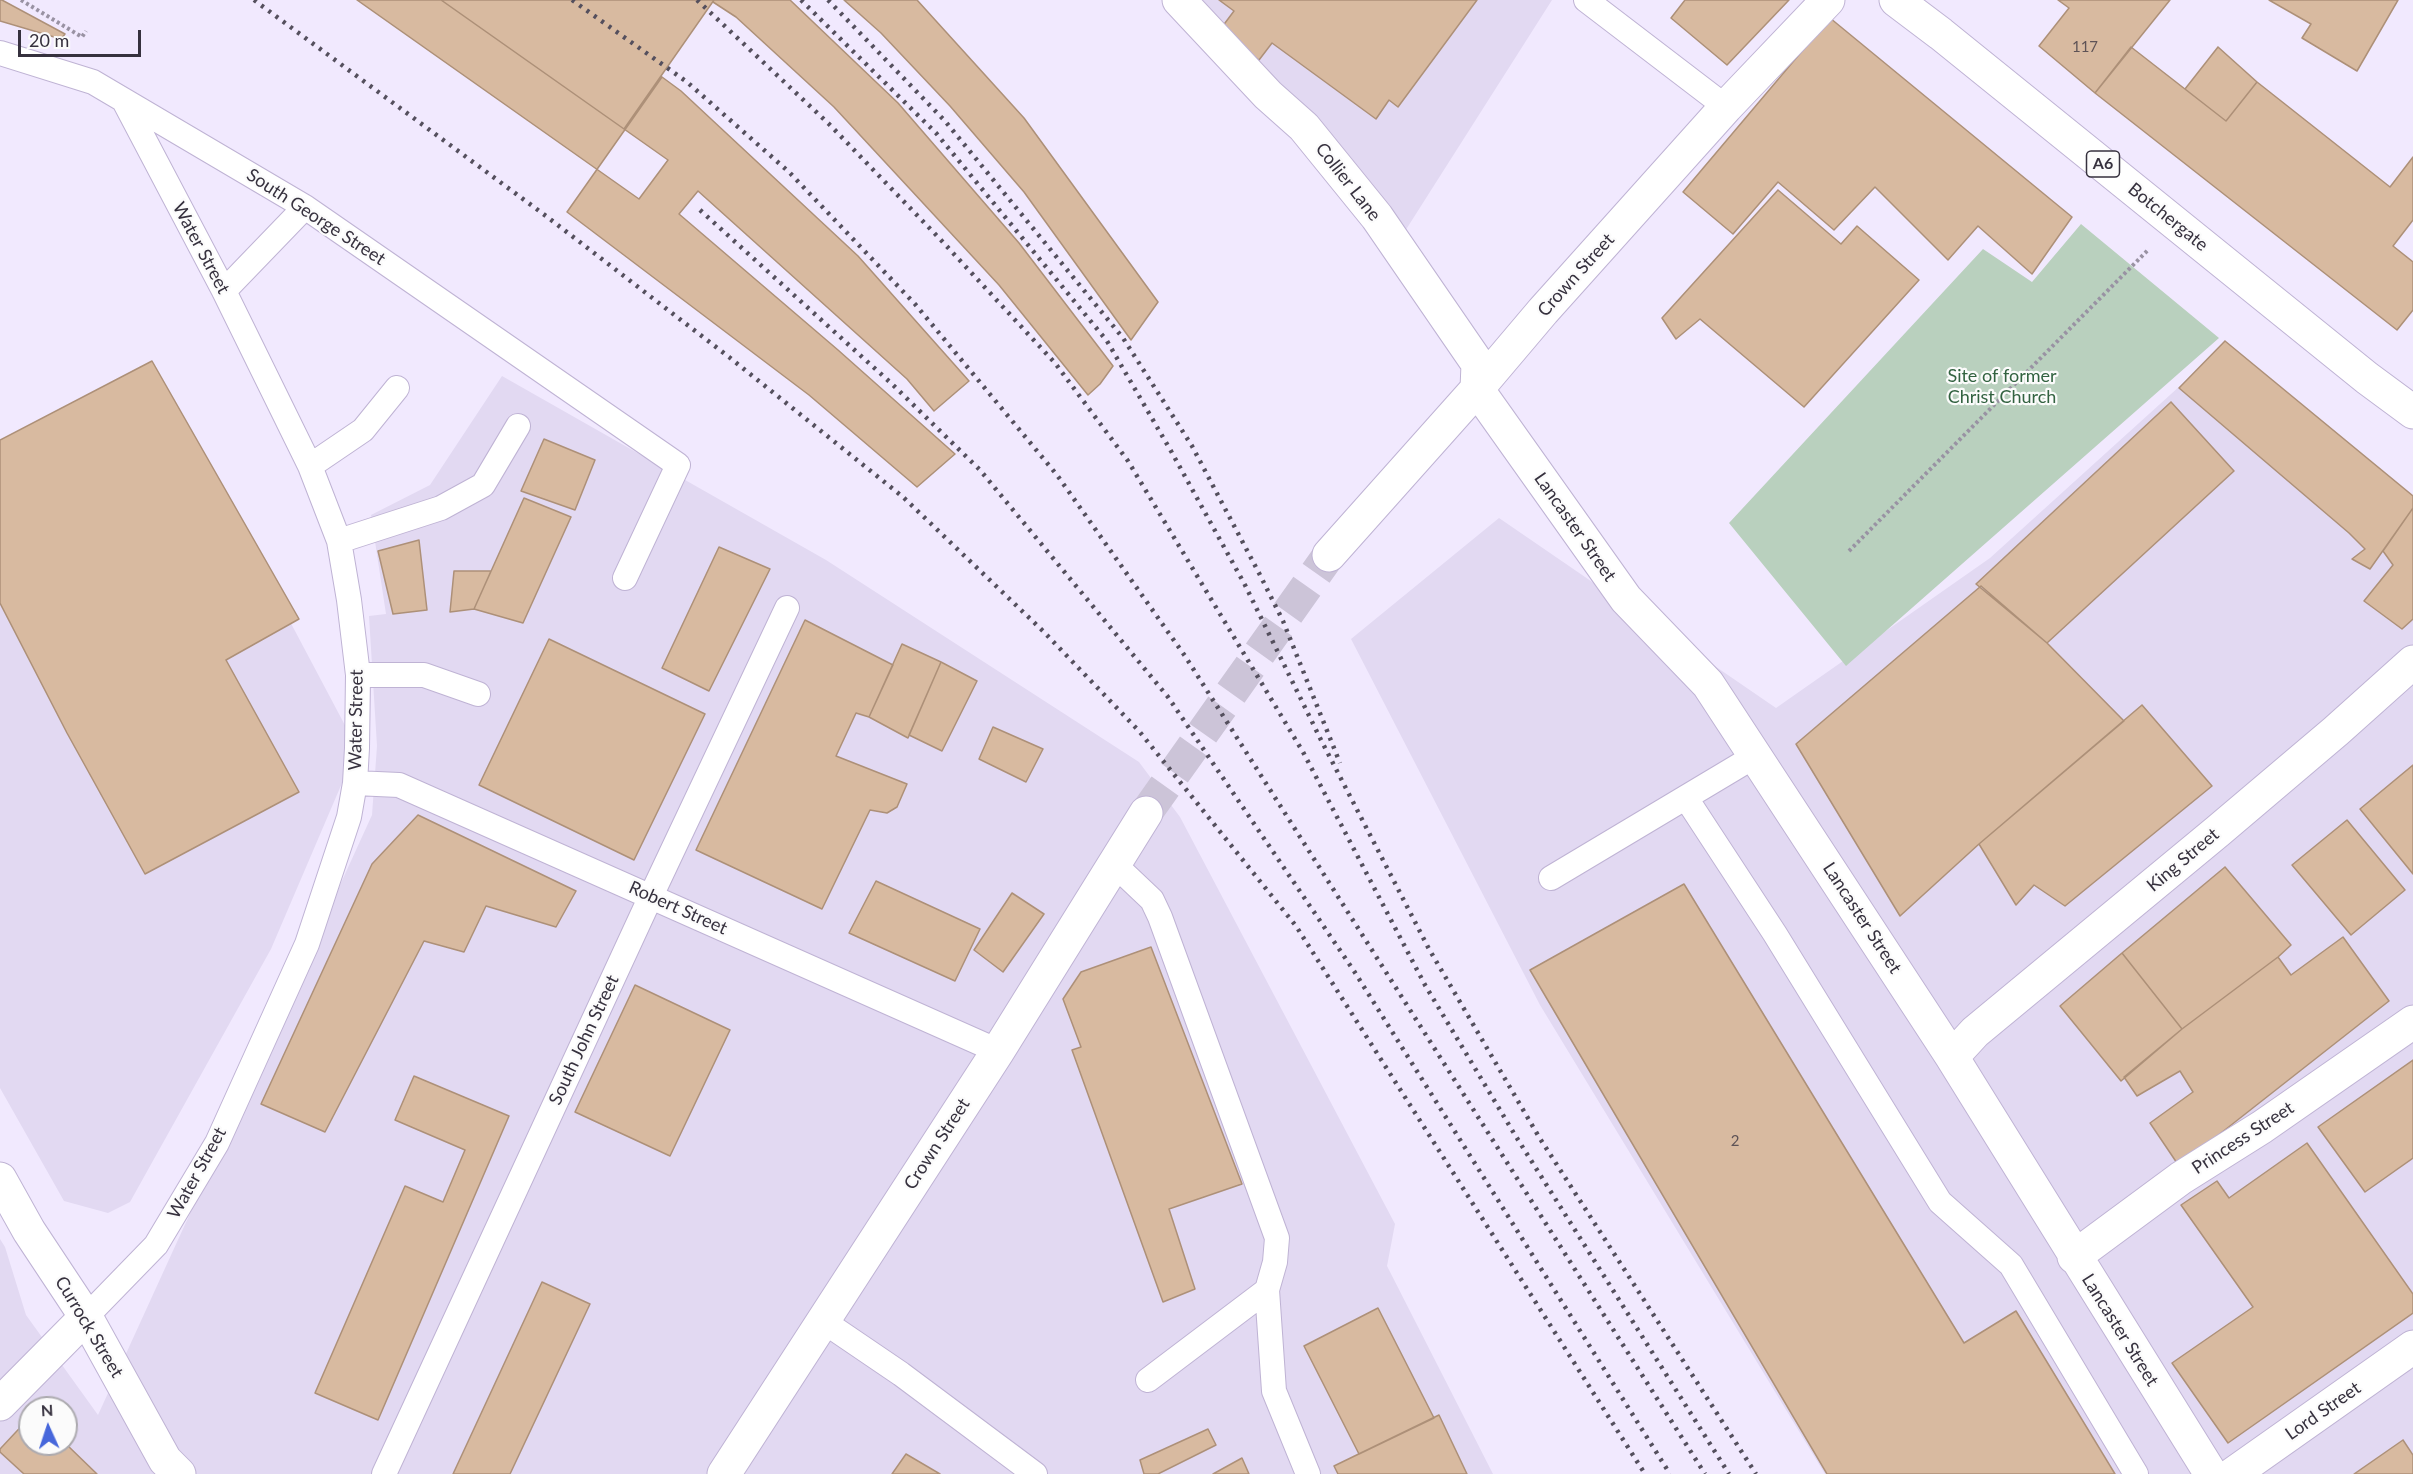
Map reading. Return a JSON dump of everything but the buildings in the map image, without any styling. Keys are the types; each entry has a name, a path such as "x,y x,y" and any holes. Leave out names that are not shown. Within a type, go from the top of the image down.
{"street":[{"name":"Collier Lane","path":"1179,0 1268,95 1304,127 1371,209 1478,364 1477,389"},
{"name":"Crown Street","path":"1329,555 1726,107 1828,0"},
{"name":"Botchergate","path":"1912,5 1918,15 1941,34 2367,378 2413,411"},
{"name":"Lancaster Street","path":"1477,389 1626,599 1708,684 1952,1057 2074,1257 2211,1474"},
{"name":"King Street","path":"1952,1057 1975,1032 2218,831 2413,662"},
{"name":"Crown Street","path":"724,1474 998,1051 1146,813"},
{"name":"Princess Street","path":"2074,1257 2181,1178 2262,1127 2413,1022"},
{"name":"Currock Street","path":"0,1179 29,1231 86,1317 165,1460 179,1474"},
{"path":"0,1404 86,1317"},
{"name":"Lord Street","path":"2233,1474 2413,1347"}],"lane":[{"path":"1586,0 1726,107"},
{"name":"South George Street","path":"0,52 93,82 305,207 678,465 625,578"},
{"name":"Water Street","path":"86,1317 156,1245 217,1143 307,944 349,817 355,783 358,675 339,541 310,466 224,291 124,101"},
{"path":"224,291 305,207"},
{"path":"310,466 363,430 397,388"},
{"path":"339,541 441,508 483,485 518,426"},
{"name":"South John Street","path":"384,1474 651,896 788,608"},
{"path":"358,675 424,675 478,694"},
{"path":"1551,878 1755,756"},
{"name":"Robert Street","path":"355,783 399,785 998,1051"},
{"path":"1686,798 1774,934 1940,1202 2011,1265 2136,1474"},
{"path":"1114,864 1152,900 1160,917 1276,1238 1275,1262 1267,1290 1274,1391 1308,1474"},
{"path":"1148,1380 1267,1290"},
{"path":"823,1321 900,1374 1035,1474"}],"path":[{"path":"21,0 82,37 86,31"},
{"path":"1849,550 2152,246 2170,219"}],"shaded area":[{"path":"1178,0 1552,0 1400,239"},
{"path":"2213,356 2386,516 2413,534 2413,1474 1825,1474 1540,1005 1351,639 1499,518 1776,708 1990,558"},
{"path":"152,361 357,748 271,949 130,1202 108,1213 64,1201 0,1088 0,440"},
{"path":"502,376 826,560 1139,762 1180,817 1395,1224 1387,1266 1493,1474 0,1474 0,1239 5,1247 26,1315 98,1415 372,815 377,746 369,616 386,614 371,515 430,485"}],"green space":[{"name":"Site of former Christ Church","path":"2081,224 2219,338 1846,666 1729,523 1983,249 2032,282"}],"tunnel":[{"path":"1146,813 1329,555"}],"railway":[{"path":"254,0 546,216 729,357 903,497 1043,631 1139,731 1296,926 1645,1474"},
{"path":"572,0 687,82 789,172 915,304 1057,475 1185,656 1705,1474"},
{"path":"697,0 829,124 940,239 1055,363 1128,461 1303,752 1425,985 1515,1135 1729,1474"},
{"path":"801,0 936,133 1107,341 1245,585 1321,740 1429,949 1539,1137 1756,1474"},
{"path":"828,0 945,121 1123,338 1192,446 1260,575 1283,621 1340,763"},
{"path":"700,210 892,384 980,470 1168,697 1354,971 1670,1474"}]}
